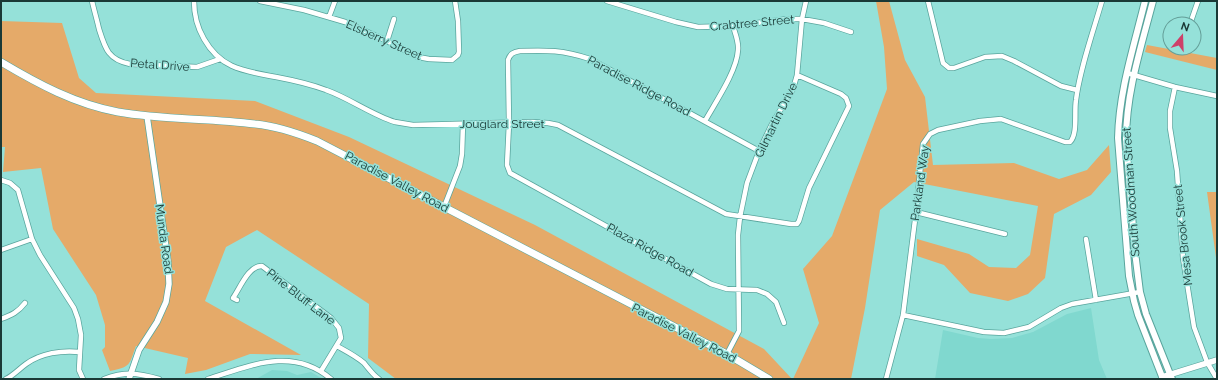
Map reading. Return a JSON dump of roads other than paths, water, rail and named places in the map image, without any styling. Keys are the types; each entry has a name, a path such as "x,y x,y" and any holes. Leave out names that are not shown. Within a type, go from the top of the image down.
{"main road":[{"name":"South Woodman Street","path":"1144,1 1118,118 1118,138 1132,293 1138,315 1162,378"},
{"name":"South Woodman Street","path":"1153,1 1134,75 1128,106 1126,140 1135,252 1140,292 1146,314 1171,377"},
{"name":"Paradise Valley Road","path":"1,62 30,80 66,96 84,103 118,112 146,116 255,124 295,132 335,150 727,354 769,379"}],"street":[{"name":"Petal Drive","path":"92,1 105,48 113,57 121,62 197,68 220,59"},
{"name":"Jouglard Street","path":"194,1 196,18 206,43 220,59 230,66 244,71 300,82 325,90 396,122 413,125 548,123 558,126 726,214 797,224 802,213 809,188 849,106 846,98 842,94 798,75"},
{"name":"Elsberry Street","path":"260,1 304,10 345,22 387,41 409,54 422,58 452,60 458,56 459,52 456,1"},
{"path":"329,17 334,1"},
{"name":"Crabtree Street","path":"608,1 684,24 712,27 733,26 787,19 802,19 824,22 851,32"},
{"name":"Gilmartin Drive","path":"727,354 739,330 738,235 740,217 748,183 759,151 772,124 793,89 798,75 802,19 806,1"},
{"path":"928,1 943,63 946,66 954,68 985,57 1002,56 1061,86 1077,90"},
{"name":"Parkland Way","path":"886,379 903,315 923,144 930,134 938,130 980,121 1000,119 1048,137 1070,142 1075,135 1077,90 1102,1"},
{"path":"1193,16 1198,1"},
{"path":"387,41 394,19"},
{"path":"705,121 734,69 738,57 738,48 733,26"},
{"name":"Paradise Ridge Road","path":"509,123 508,60 511,54 520,51 554,50 584,57 759,151"},
{"path":"1127,73 1175,87 1217,96"},
{"name":"Mesa Brook Street","path":"1175,87 1170,111 1170,128 1176,171 1183,258 1194,327 1208,362 1217,379"},
{"name":"Munda Road","path":"130,376 139,350 158,322 166,302 170,284 168,261 146,116"},
{"name":"Plaza Ridge Road","path":"509,123 507,165 509,171 517,178 707,282 727,289 757,290 770,296 776,302 784,323"},
{"path":"444,207 460,166 463,124"},
{"path":"1,180 10,182 18,190 32,239 40,255 74,308 80,327 79,370 83,379"},
{"path":"916,212 1005,234"},
{"path":"1,250 32,239"},
{"path":"1086,239 1096,300"},
{"name":"Pine Bluff Lane","path":"237,300 233,298 251,270 256,266 262,266 334,321 339,328 341,338 322,371"},
{"path":"903,315 984,332 1004,333 1029,327 1061,308 1072,304 1140,292"},
{"path":"1,319 19,311 25,302"},
{"path":"337,346 363,362 379,379"},
{"path":"6,379 12,376 27,363 43,356 69,350 80,352"},
{"path":"208,379 261,363 282,360 309,365 322,371 331,379"},
{"path":"1162,378 1171,377 1208,362 1217,360"},
{"path":"104,379 117,374 159,379"}]}
